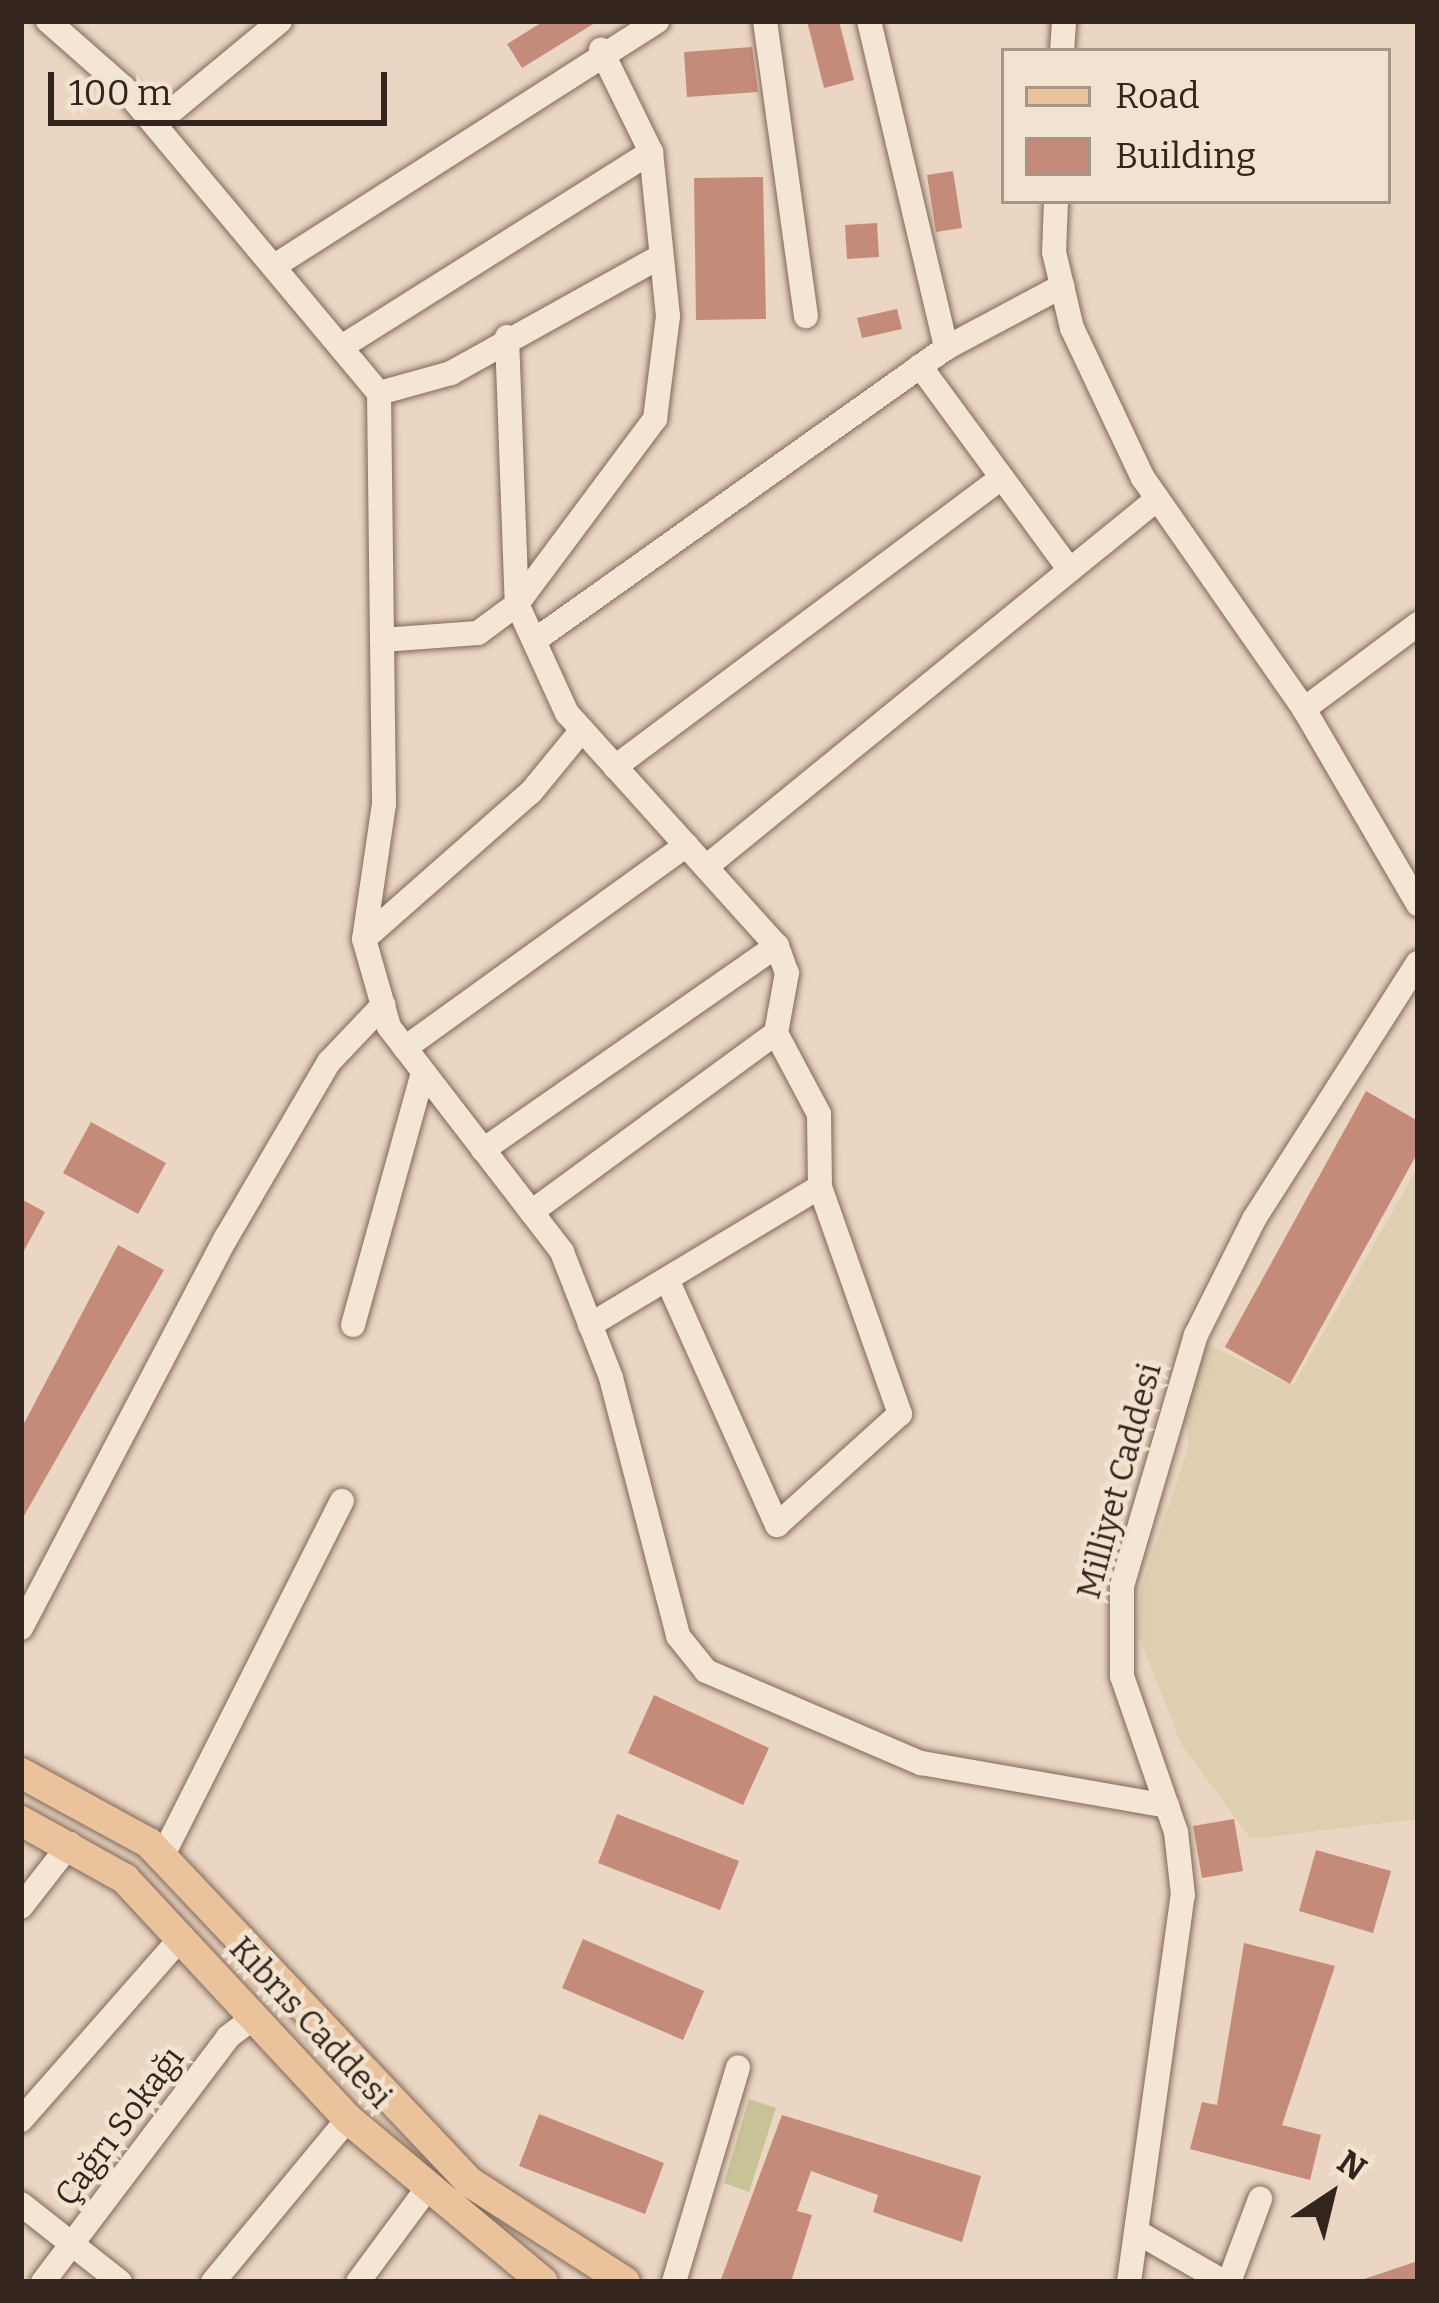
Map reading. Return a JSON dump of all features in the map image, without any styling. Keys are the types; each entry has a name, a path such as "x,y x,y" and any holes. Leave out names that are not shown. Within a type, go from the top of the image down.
{"main road":[{"path":"21,1773 118,1820 162,1858 471,2183 625,2282"},
{"name":"Kıbrıs Caddesi","path":"21,1821 70,1844 125,1879 348,2119 533,2280"}],"street":[{"path":"156,124 280,21"},
{"path":"279,263 601,50 621,27 657,21"},
{"path":"765,21 806,316"},
{"path":"869,21 946,348"},
{"path":"64,26 279,263 379,392 384,804 364,939 383,1005 405,1048 562,1252 590,1325 656,1582 706,1671 921,1762 1167,1806"},
{"path":"382,640 478,633 517,604 655,418 668,316 651,152 601,50"},
{"path":"343,346 651,152"},
{"path":"1056,204 1062,286 1157,500 1304,710 1418,904"},
{"path":"379,392 452,373 506,337 661,256"},
{"path":"538,638 946,348 1062,286"},
{"path":"506,337 517,604 582,730 777,946 787,973 776,1034 819,1114 820,1187 900,1414 777,1525 670,1286"},
{"path":"920,366 1066,565"},
{"path":"615,766 1002,478"},
{"path":"706,867 1066,565 1157,500"},
{"path":"1304,710 1418,624"},
{"path":"364,939 531,792 582,730"},
{"path":"405,1048 686,845"},
{"path":"483,1150 777,946"},
{"name":"Milliyet Caddesi","path":"1129,2282 1183,1895 1167,1806 1115,1621 1173,1396 1254,1219 1418,963"},
{"path":"21,1628 249,1198 329,1062 383,1005"},
{"path":"531,1212 776,1034"},
{"path":"353,1325 423,1073"},
{"path":"590,1325 670,1286 820,1187"},
{"path":"162,1858 342,1501"},
{"path":"21,1907 70,1844"},
{"path":"21,2120 181,1938"},
{"name":"Çağrı Sokağı","path":"43,2282 227,2037 255,2017"},
{"path":"674,2282 738,2068"},
{"path":"213,2282 348,2119"},
{"path":"358,2282 426,2190"},
{"path":"1137,2232 1226,2282 1260,2199"},
{"path":"21,2204 120,2282"}],"shaded area":[{"path":"1418,1167 1418,1819 1251,1839 1181,1744 1138,1634 1140,1592 1189,1445 1181,1398 1207,1344 1293,1386"},
{"path":"749,2099 776,2108 749,2192 724,2183"}],"building":[{"path":"544,21 598,21 522,68 507,44"},
{"path":"807,21 839,21 854,80 824,88"},
{"path":"752,47 758,92 687,97 684,52"},
{"path":"953,171 962,228 936,232 927,175"},
{"path":"763,177 766,319 696,320 694,178"},
{"path":"877,223 879,257 847,259 845,225"},
{"path":"897,309 902,329 862,338 857,318"},
{"path":"1366,1091 1418,1121 1418,1152 1290,1384 1225,1347"},
{"path":"91,1122 166,1163 138,1214 63,1173"},
{"path":"21,1199 45,1212 21,1256"},
{"path":"118,1245 164,1270 21,1521 21,1429"},
{"path":"654,1695 769,1748 743,1805 628,1753"},
{"path":"617,1814 739,1861 720,1910 598,1863"},
{"path":"1234,1819 1243,1871 1202,1878 1193,1826"},
{"path":"1316,1850 1391,1871 1373,1933 1299,1911"},
{"path":"583,1939 704,1991 683,2040 562,1988"},
{"path":"1244,1943 1335,1966 1282,2125 1321,2135 1310,2180 1190,2149 1202,2102 1217,2105"},
{"path":"539,2114 664,2163 645,2214 519,2166"},
{"path":"782,2115 981,2176 962,2242 873,2212 878,2195 811,2171 797,2211 812,2215 791,2282 720,2282"},
{"path":"1418,2261 1418,2282 1365,2282 1364,2279"}]}
